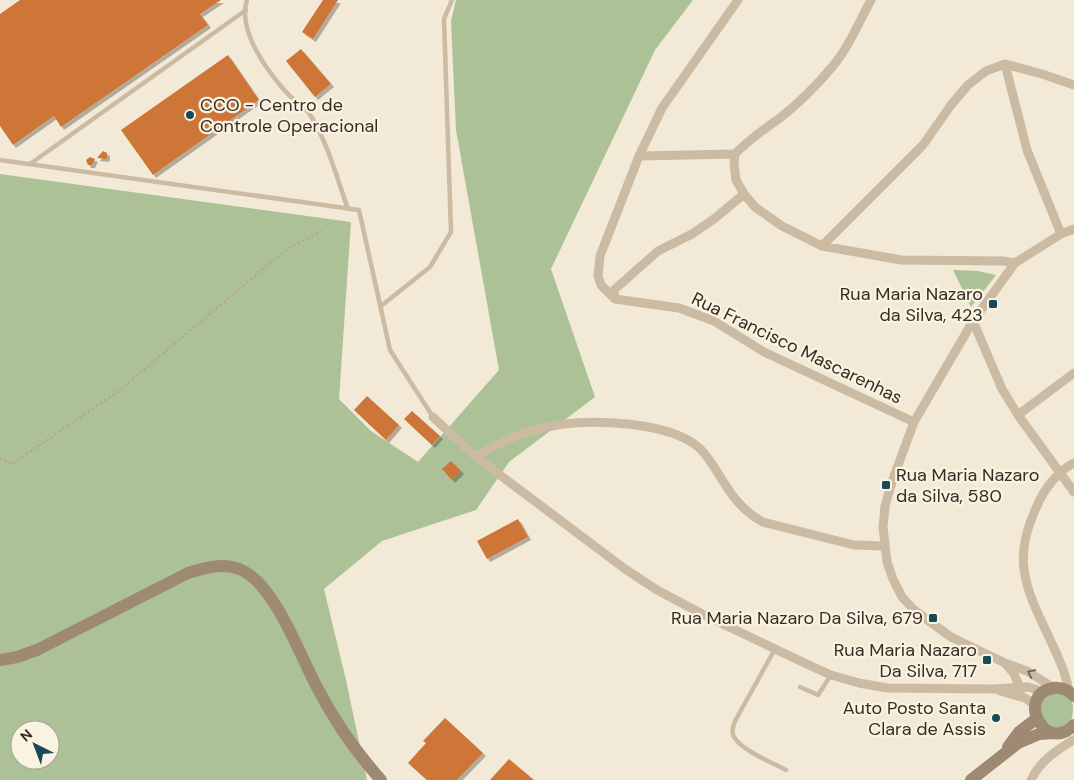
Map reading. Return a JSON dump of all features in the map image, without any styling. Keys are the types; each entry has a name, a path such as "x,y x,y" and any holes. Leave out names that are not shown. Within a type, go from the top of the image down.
{"main road":[{"path":"0,660 17,658 37,650 188,573 207,567 228,566 240,569 255,580 277,606 318,690 336,721 358,754 381,780"},
{"path":"1053,733 1043,728 1036,719 1030,701 1049,690 1059,688 1072,693"},
{"path":"1002,755 1019,732 1036,719"},
{"path":"971,780 1002,755 1028,738 1039,734 1072,734"}],"street":[{"path":"738,0 662,108 639,156 600,256 598,276 601,285 611,296 614,290 658,251 692,234 714,219 744,194"},
{"path":"871,0 850,41 833,66 799,101 781,117 752,137 735,154 736,180 744,194 755,207 782,226 822,246 901,260 1003,261 1015,263"},
{"path":"822,246 923,145 951,105 968,85 986,71 1005,64 1042,74 1074,86"},
{"path":"1005,64 1027,150 1061,234"},
{"path":"639,156 735,154"},
{"path":"1049,690 1027,671 1005,663 951,637 914,610 902,597 893,579 884,546 883,527 893,479 914,422 972,321 1015,263 1061,234 1074,229"},
{"name":"Rua Francisco Mascarenhas","path":"611,296 670,306 699,315 722,326 764,352 914,422"},
{"path":"972,321 1002,389 1018,415 1074,492"},
{"path":"1018,415 1074,373"},
{"path":"433,417 476,457 641,580 706,616 830,675 887,688 992,689 1028,687 1049,690"},
{"path":"476,457 496,444 556,425 584,423 635,425 668,432 685,438 707,456 737,503 751,516 763,522 854,545 884,546"},
{"path":"1072,693 1029,590 1024,568 1025,545 1029,524 1039,500 1060,472 1074,463"},
{"path":"1005,663 1030,701"},
{"path":"992,689 1030,701"},
{"path":"1031,780 1035,772 1049,756 1072,734"}],"lane":[{"path":"247,0 245,23 265,65 286,92 310,114 323,140 348,208"},
{"path":"381,306 430,267 451,232 444,18 452,0"},
{"path":"30,164 246,10"},
{"path":"0,160 359,210 390,350 433,417"},
{"path":"775,649 732,728 733,735 744,746 786,770"},
{"path":"800,687 818,695 830,675"}],"path":[{"path":"0,458 12,464 120,390 288,248 323,231"}],"green space":[{"path":"456,0 693,0 655,50 551,269 595,397 509,462 476,510 382,541 324,589 367,780 0,780 0,174 351,222 339,399 371,431 418,462 499,370 456,130 451,21"},
{"path":"953,270 978,271 996,275 971,307"},
{"path":"1055,691 1071,698 1073,708 1070,722 1056,728 1040,719 1040,701"}],"building":[{"path":"20,0 221,0 200,14 208,25 61,127 54,116 13,145 0,126 0,14"},
{"path":"323,0 338,0 313,39 302,32"},
{"path":"301,49 331,84 315,97 286,61"},
{"name":"CCO - Centro de Controle Operacional","path":"228,55 259,100 153,175 121,130"},
{"path":"103,151 107,153 106,159 97,158"},
{"path":"90,157 95,159 92,165 88,165 86,160"},
{"path":"367,396 399,425 386,440 354,410"},
{"path":"412,411 440,436 432,445 404,419"},
{"path":"451,461 461,471 452,480 442,469"},
{"path":"518,519 528,537 487,559 477,541"},
{"path":"445,718 483,753 457,780 427,780 408,763 426,743 423,741"},
{"path":"509,759 534,780 490,780"}],"place":[{"name":"CCO - Centro de Controle Operacional","path":"190,115"},
{"name":"Rua Maria Nazaro da Silva, 423","path":"993,304"},
{"name":"Rua Maria Nazaro da Silva, 580","path":"886,485"},
{"name":"Rua Maria Nazaro Da Silva, 679","path":"933,618"},
{"name":"Rua Maria Nazaro Da Silva, 717","path":"987,660"},
{"name":"Auto Posto Santa Clara de Assis","path":"996,718"}]}
